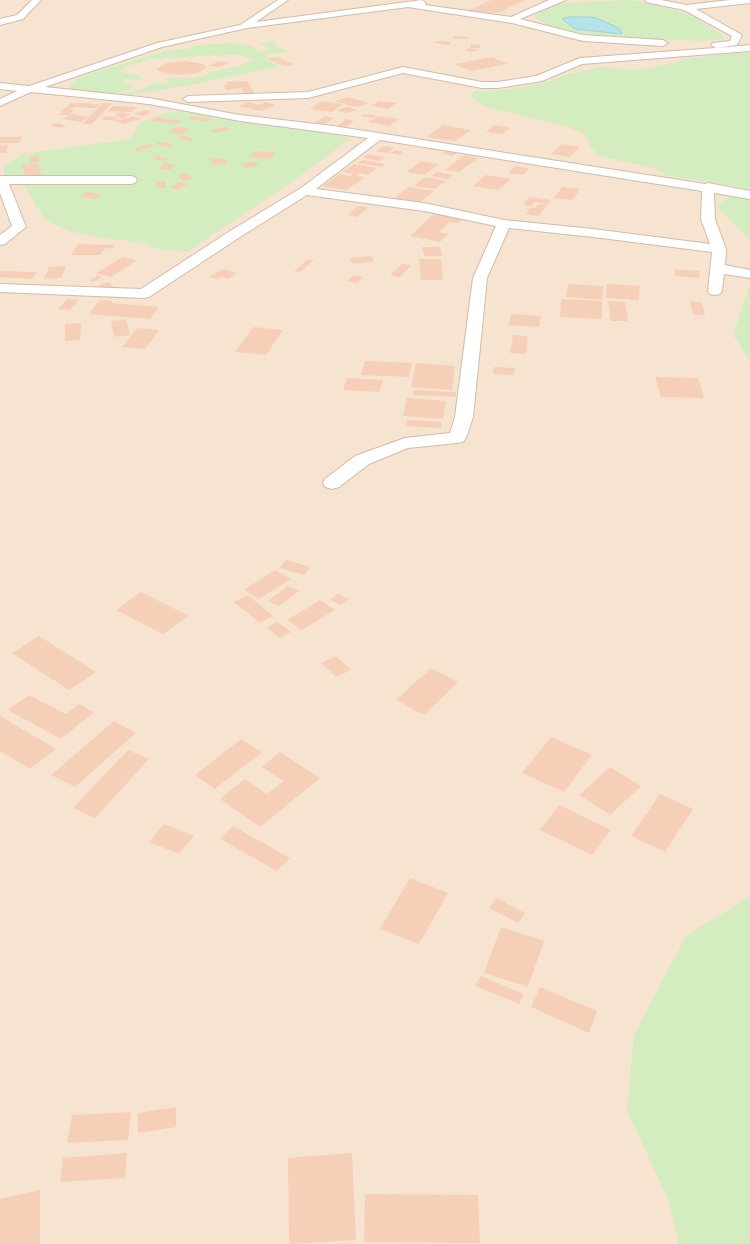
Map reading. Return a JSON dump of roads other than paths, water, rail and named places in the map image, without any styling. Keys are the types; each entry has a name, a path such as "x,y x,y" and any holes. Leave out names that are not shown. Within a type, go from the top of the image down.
{"street":[{"path":"0,22 20,17 37,0"},
{"path":"243,27 284,0"},
{"path":"243,27 408,6 439,0"},
{"path":"512,20 555,0 562,0"},
{"path":"649,0 687,8 737,35 734,43 715,45 684,44"},
{"path":"687,8 750,0"},
{"path":"408,6 512,20 583,38 669,43"},
{"path":"0,103 27,90 160,45 243,27 310,9"},
{"path":"149,101 308,95 403,70 440,76 460,82 482,85 498,85 538,78 580,62 750,48"},
{"path":"37,76 60,79"},
{"path":"0,86 27,90 149,101 240,118 332,129 708,187 750,195"},
{"path":"0,288 144,294 235,234 305,191 377,137"},
{"path":"0,241 19,226 0,180 131,180"},
{"path":"708,187 708,219 719,249 714,291"},
{"path":"305,191 424,207 504,224 593,233 719,249"},
{"path":"332,483 362,460 405,443 457,438 464,417 480,278 504,224"},
{"path":"717,268 750,274"}],"water":[{"path":"569,17 596,18 619,28 622,34 575,29 562,19"}]}
